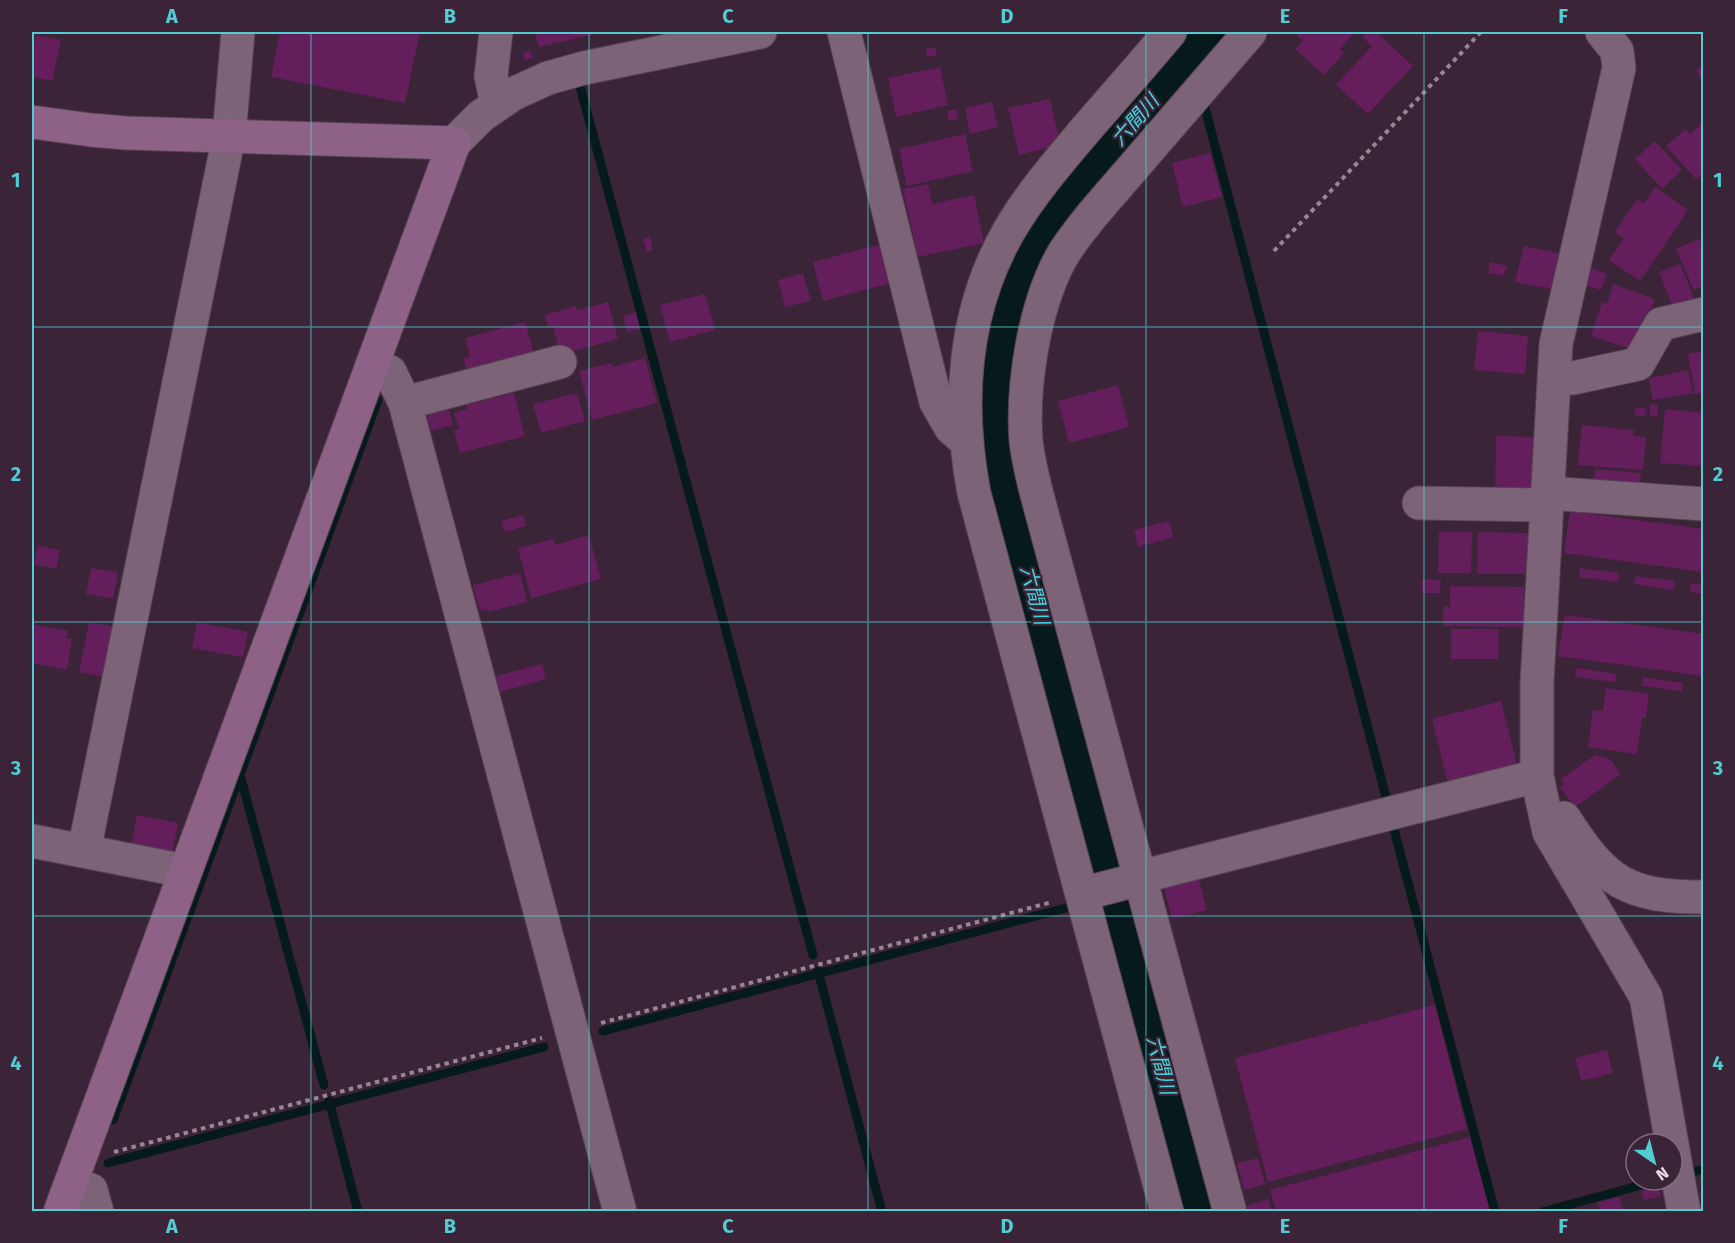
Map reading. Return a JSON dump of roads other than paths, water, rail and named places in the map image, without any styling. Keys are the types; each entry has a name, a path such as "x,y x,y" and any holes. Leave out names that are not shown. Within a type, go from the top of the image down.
{"street":[{"path":"84,851 229,136 238,32"},
{"path":"496,32 491,76 497,105"},
{"path":"66,1197 454,143 481,116 513,94 548,78 575,70 760,32"},
{"path":"844,32 936,402 951,428 966,441"},
{"path":"1167,1212 1087,893 974,493 966,441 965,378 970,340 980,302 992,266 1005,240 1030,198 1054,167 1170,32"},
{"path":"1230,1212 1138,879 1030,467 1026,443 1026,419 1033,345 1041,308 1061,258 1076,235 1250,32"},
{"path":"1602,32 1617,51 1619,68 1559,326 1554,377 1536,708 1537,776 1544,814 1558,849 1646,998 1689,1194"},
{"path":"32,122 91,130 454,143"},
{"path":"1554,377 1573,378 1638,364 1660,324 1704,314"},
{"path":"405,403 560,362"},
{"path":"372,365 390,372 405,403 620,1212"},
{"path":"1419,503 1547,499 1704,504"},
{"path":"1087,893 1537,776"},
{"path":"1537,776 1585,852 1601,869 1620,883 1642,892 1665,897 1704,897"},
{"path":"32,841 185,871"},
{"path":"1665,897 1704,881"},
{"path":"66,1197 91,1190 97,1212"}],"water":[{"name":"六間川","path":"1190,32 1233,32 1084,205 1014,393 1217,1211 1183,1211 989,490 979,417 985,343 994,306 1023,238 1065,177"}],"waterway":[{"path":"580,86 813,955"},
{"path":"1204,104 1386,797"},
{"path":"113,1120 378,400"},
{"path":"240,775 324,1085"},
{"path":"1392,822 1495,1212"},
{"path":"603,1031 1069,907"},
{"path":"818,971 882,1212"},
{"path":"108,1163 544,1047"},
{"path":"329,1101 358,1212"},
{"path":"1693,1172 1704,1169"},
{"path":"1542,1212 1624,1190"}]}
